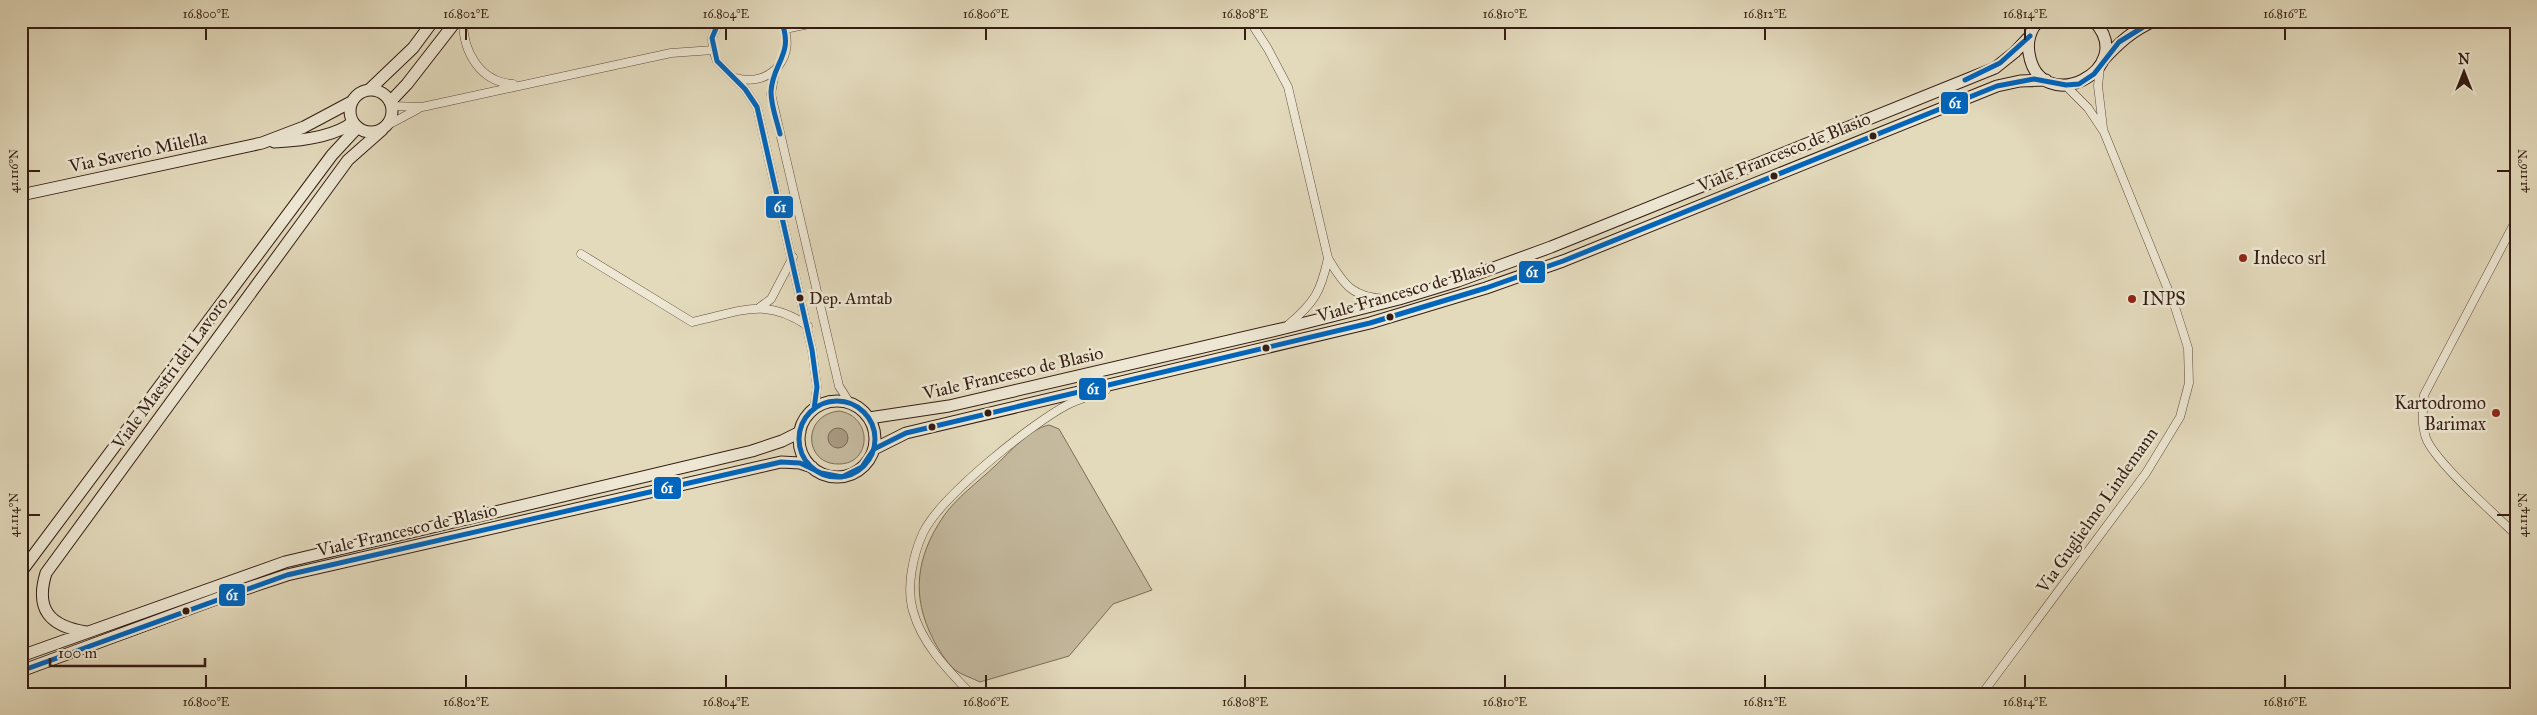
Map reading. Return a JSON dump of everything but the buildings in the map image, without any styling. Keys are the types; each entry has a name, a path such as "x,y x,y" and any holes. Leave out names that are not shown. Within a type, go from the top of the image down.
{"street":[{"path":"434,21 413,48 370,90 359,94 351,102 350,116 355,125 370,133 422,107 671,53 712,50"},
{"path":"391,104 456,21"},
{"path":"463,21 467,50 485,74 500,83 522,85"},
{"path":"719,21 712,38 712,50 720,66 734,77 757,107 808,326 817,387 814,408"},
{"path":"781,21 785,29 787,52 775,71 771,94 839,386 849,402"},
{"path":"785,29 823,21"},
{"path":"1250,21 1278,66 1288,87 1328,258 1340,279 1353,292 1364,297 1399,299"},
{"path":"2094,21 2104,36 2102,63"},
{"path":"2066,86 2080,84 2091,77 2121,40 2140,27 2154,21"},
{"path":"2037,22 2030,36 2028,47 2030,60 2036,72 2046,80"},
{"name":"Viale Francesco de Blasio","path":"869,418 949,406 1285,328 1399,299 1513,262 1995,68 2030,36"},
{"name":"Via Guglielmo Lindemann","path":"1982,694 2146,473 2180,418 2189,383 2188,348 2175,307 2104,132 2099,107 2102,63"},
{"path":"734,77 755,80 775,71"},
{"name":"Viale Francesco de Blasio","path":"874,449 906,433 1370,323 1486,288 1563,261 1997,86 2020,81 2046,80 2066,86"},
{"name":"Via Guglielmo Lindemann","path":"2066,86 2077,94 2104,132"},
{"path":"370,90 382,92 391,104 392,113 385,127"},
{"name":"Via Saverio Milella","path":"21,195 262,143 304,127 351,102"},
{"path":"391,104 422,107"},
{"name":"Via Saverio Milella","path":"262,143 286,142 344,130 355,125"},
{"name":"Viale Maestri del Lavoro","path":"21,572 355,125"},
{"name":"Viale Maestri del Lavoro","path":"87,632 70,630 47,615 42,602 42,588 46,573 348,160 385,127"},
{"path":"2516,220 2424,395 2423,421 2427,439 2445,464 2516,535"},
{"path":"581,254 692,322 760,307 774,308 792,315 808,326"},
{"path":"760,307 771,298 793,257"},
{"path":"1285,328 1307,309 1318,295 1328,258"},
{"path":"972,694 952,674 927,641 913,610 911,579 923,533 937,512 954,495 1033,426 1068,404 1149,374"},
{"path":"831,402 849,402 860,408 869,418 876,438 874,449 862,468 853,474 831,476 812,467 804,457 800,445 800,432 807,415 814,408 831,402"},
{"name":"Viale Francesco de Blasio","path":"21,656 285,562 752,451 782,442 800,432"},
{"name":"Viale Francesco de Blasio","path":"21,671 227,595 287,575 781,462 800,463 812,467"}],"shaded area":[{"path":"839,411 850,415 858,421 863,430 864,439 858,456 850,462 839,464 827,462 819,457 814,449 812,439 813,430 818,421 827,414"},
{"path":"1049,425 1059,429 1152,590 1113,604 1069,656 980,682 955,670 943,656 933,639 921,607 919,592 922,562 934,532 954,503 1027,436"},
{"path":"838,428 845,431 848,438 845,445 838,448 831,445 828,438 831,431"}],"transit line":[{"name":"61","path":"719,21 712,38 717,61 745,89 757,107 812,350 817,387 814,409"},
{"name":"61","path":"780,134 771,92 772,82 784,50 785,32 781,21"},
{"name":"61","path":"874,449 906,433 1370,323 1486,288 1563,261 1997,86 2034,79 2066,85 2079,84 2094,74 2119,42 2153,21"},
{"name":"61","path":"1965,80 2000,63 2030,36"},
{"name":"61","path":"837,401 851,404 864,412 872,425 875,439 872,453 864,466 851,474 837,477 823,474 810,466 802,453 799,439 802,425 810,412 823,404 837,401"},
{"name":"61","path":"21,671 287,575 781,462 800,463 821,473 842,477 862,467 874,449"}],"place":[{"name":"Indeco srl","path":"2243,258"},
{"name":"Dep. Amtab","path":"800,298"},
{"name":"INPS","path":"2132,299"},
{"name":"Kartodromo Barimax","path":"2496,413"}]}
